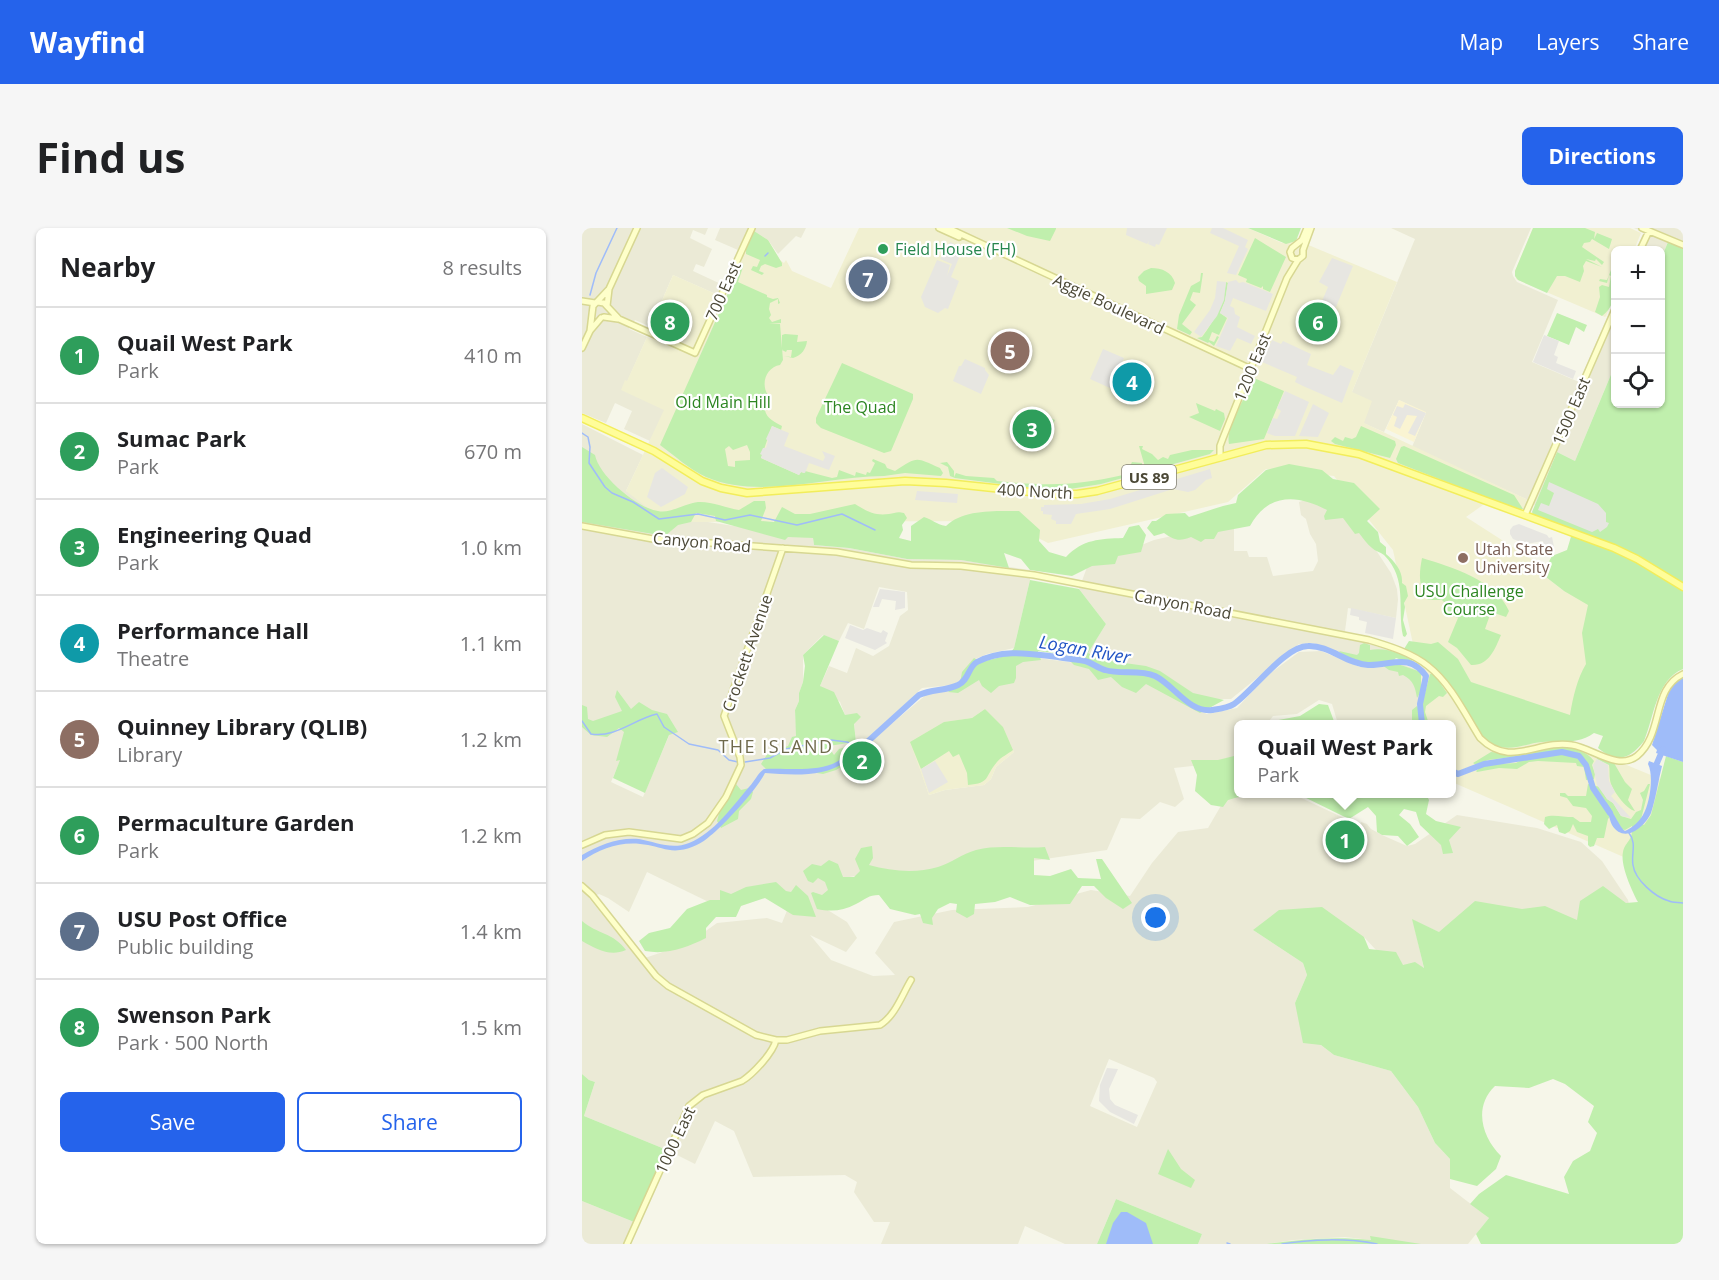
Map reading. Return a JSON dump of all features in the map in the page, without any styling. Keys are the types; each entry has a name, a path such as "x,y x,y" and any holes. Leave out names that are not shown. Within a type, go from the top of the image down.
{"main road":[{"name":"400 North","path":"582,418 654,450 702,481 721,488 747,493 905,481 946,483 1021,492 1077,494 1119,485 1266,445 1306,444 1359,454 1525,515"},
{"name":"US 89","path":"1525,515 1614,548 1683,587"}],"street":[{"path":"590,331 592,312 596,303 609,289 637,228"},
{"name":"700 East","path":"619,319 695,353 752,228"},
{"name":"Aggie Boulevard","path":"939,228 966,238"},
{"name":"Aggie Boulevard","path":"948,228 1251,369"},
{"path":"1309,228 1303,256 1295,259 1291,250 1302,240 1309,228"},
{"path":"1642,228 1683,245"},
{"path":"1642,246 1648,231"},
{"path":"1296,246 1303,250"},
{"name":"1200 East","path":"1220,457 1223,438 1295,259"},
{"path":"582,348 590,331 607,308 609,289"},
{"path":"582,302 596,303 607,308 619,319"},
{"path":"582,302 592,312 602,317 619,319"},
{"name":"1500 East","path":"1525,515 1611,318"},
{"name":"Canyon Road","path":"582,526 653,538 837,552 911,565 961,566 1034,575 1369,640 1408,654 1428,666 1447,687 1480,738 1496,750 1509,752 1530,751 1556,744 1571,744 1611,759 1627,761 1637,756 1645,748 1652,735 1665,691 1674,678 1683,674"},
{"name":"Crockett Avenue","path":"582,845 605,835 629,832 648,833 675,839 693,834 708,823 726,796 741,765 724,716 783,548"},
{"path":"582,886 592,895 656,976 668,986 756,1035 776,1040 788,1040 820,1030 880,1025 893,1011 911,980"},
{"name":"1000 East","path":"627,1244 689,1106 703,1095 742,1081 771,1052 776,1040"}],"shaded area":[{"path":"582,228 708,228 705,235 693,230 690,238 712,249 704,267 696,264 693,271 723,285 718,295 673,275 660,305 670,309 660,331 635,320 629,329 647,337 627,382 665,410 650,441 624,429 632,411 615,403 606,423 582,413"},
{"path":"720,228 748,228 738,250 715,240"},
{"path":"748,228 806,228 801,238 796,236 778,254 768,240"},
{"name":"Utah State University","path":"859,228 1248,228 1282,243 1296,241 1306,244 1397,282 1352,392 1372,401 1364,423 1526,499 1524,509 1520,511 1490,500 1466,517 1544,567 1542,574 1564,591 1683,397 1628,722 1539,729 1663,780 1683,759 1683,883 1456,784 1456,720 1418,720 1420,677 1393,550 1334,476 1266,469 1228,502 1048,543 1005,521 666,522 626,491 664,410 621,390 647,337 656,340 669,309 660,305 673,275 725,298 754,231 768,240 780,260 784,263 786,260 792,271 831,288"},
{"path":"1127,228 1167,228 1159,245 1156,244 1155,247 1148,244 1149,241 1147,244 1126,235"},
{"path":"1212,228 1223,228 1248,240 1245,247 1248,249 1236,275 1227,273 1239,246 1210,233"},
{"path":"1391,228 1531,228 1512,272 1513,276 1517,282 1558,300 1532,362 1579,382 1611,308 1611,375 1575,461 1557,452 1535,505 1412,447 1426,413 1399,400 1384,432 1363,423 1352,392 1415,239"},
{"path":"1533,228 1630,228 1641,233 1636,246 1611,246 1611,304 1605,317 1516,279 1515,271"},
{"path":"1634,228 1683,228 1683,249 1668,242 1665,249 1665,246 1638,246 1644,232"},
{"path":"950,242 963,248 951,277 959,281 948,309 945,308 938,313 925,307 921,297 937,260 950,265 947,276 952,264 940,259"},
{"path":"1332,258 1353,266 1336,307 1322,301 1328,287 1319,282"},
{"path":"1236,280 1273,294 1266,311 1233,298 1230,306 1240,317 1237,327 1255,336 1251,344 1237,338 1230,351 1216,346 1228,318 1220,313 1225,301 1228,282"},
{"path":"1217,281 1226,282 1224,300 1217,316 1201,337 1194,332 1210,310 1215,298"},
{"path":"1544,335 1559,341 1554,355 1558,357 1556,363 1576,371 1573,379 1533,362"},
{"path":"1272,340 1281,344 1283,341 1311,354 1307,365 1333,375 1340,365 1354,371 1342,403 1295,382 1297,377 1262,362"},
{"path":"1103,349 1124,358 1110,388 1090,379"},
{"path":"965,359 985,368 989,375 981,394 953,381 959,366"},
{"path":"1285,391 1309,402 1295,436 1275,436 1267,433 1273,418 1277,419 1281,411 1277,408"},
{"path":"1399,400 1426,412 1414,442 1386,429"},
{"path":"1313,404 1329,413 1318,437 1299,436"},
{"path":"1405,404 1426,413 1415,436 1408,433 1417,416 1407,415 1400,429 1394,426 1397,417 1393,415 1397,406 1403,408"},
{"path":"582,424 643,455 626,491 688,519 813,538 814,545 849,548 907,559 961,560 1030,570 1030,580 1014,648 987,654 973,660 964,678 952,685 922,688 864,742 856,742 854,723 861,717 845,715 840,702 820,686 829,666 847,673 856,648 873,656 889,646 900,616 908,610 907,592 879,587 864,629 848,623 839,641 823,635 803,655 803,682 795,710 797,744 847,744 848,753 864,747 927,694 959,689 1015,655 1084,664 1136,675 1192,708 1207,714 1237,708 1268,675 1299,652 1321,651 1360,667 1385,667 1401,664 1418,670 1420,678 1418,720 1337,720 1332,704 1319,700 1297,714 1273,716 1270,720 1234,720 1234,761 1174,768 1184,799 1175,807 1160,802 1140,819 1121,818 1107,850 927,876 868,874 837,879 826,909 847,922 857,938 846,952 810,935 831,960 873,976 895,975 875,953 894,922 952,910 1028,907 1091,890 1130,896 1152,863 1178,832 1208,828 1226,797 1301,798 1346,819 1332,855 1345,857 1361,822 1382,835 1407,846 1415,844 1457,815 1537,828 1581,842 1602,861 1628,900 1638,944 1447,936 1413,920 1424,969 1400,976 1364,937 1253,930 1303,963 1307,975 1295,1003 1321,1045 1334,1055 1391,1071 1418,1107 1435,1143 1450,1159 1450,1188 1489,1218 1468,1244 1405,1244 1345,1237 1267,1244 1198,1244 1202,1234 1116,1199 1097,1244 1065,1244 1025,1226 1018,1244 881,1244 890,1222 874,1222 854,1192 857,1182 845,1175 753,1177 734,1131 715,1121 695,1164 584,1116 595,1082 582,1074","holes":["985,709 1014,752 996,767 991,779 984,785 945,790 929,795 911,742 960,720 972,718","641,712 673,726 643,797 611,782","647,872 719,907 771,886 790,903 782,923 767,918 717,923 689,943 639,960 589,898 599,894 629,912","1109,1059 1154,1078 1157,1082 1137,1127 1090,1106"]},
{"path":"772,426 789,433 784,446 823,461 825,457 822,451 835,456 829,470 809,463 805,473 801,472 799,475 761,458 760,454 763,448 766,448 768,441 766,439"},
{"path":"662,468 688,487 685,494 661,507 647,497 655,473"},
{"path":"1210,469 1212,478 1206,480 1195,490 1188,492 1173,489 1110,509 1076,514 1071,524 1056,524 1056,521 1051,519 1052,515 1043,514 1041,511 1044,505 1081,504 1110,499"},
{"path":"1549,482 1598,504 1606,513 1606,522 1609,523 1607,527 1600,532 1598,529 1592,532 1538,510 1541,503 1549,506 1554,493 1547,489"},
{"path":"917,491 958,494 957,503 915,500"},
{"path":"1314,497 1364,532 1391,573 1397,589 1396,618 1348,608 1344,639 1363,642 1394,652 1395,658 1355,659 1313,643 1299,644 1231,699 1199,699 1085,657 1106,624 1079,589 1090,559 1129,550 1154,540 1234,522 1234,551 1247,551 1249,557 1267,557 1273,576 1313,571 1318,561 1316,544 1310,534 1306,519 1301,515 1299,502"},
{"path":"1519,524 1547,535 1549,538 1552,537 1554,547 1545,551 1543,541 1526,544 1513,539 1510,530"},
{"path":"880,589 905,592 905,608 895,610 896,601 882,599 879,607 873,607"},
{"path":"1351,608 1396,618 1393,639 1365,633 1367,622 1350,615"},
{"path":"850,625 881,633 883,630 888,633 885,641 887,643 875,650 845,638"},
{"path":"985,709 1003,727 1014,752 996,767 991,779 984,785 945,790 929,795 910,742 944,722 972,718"},
{"path":"1597,759 1608,765 1609,781 1615,792 1611,796 1631,818 1621,816 1597,785 1593,765"},
{"path":"935,761 948,782 929,793 921,769"},
{"path":"1107,1068 1118,1069 1109,1089 1110,1099 1115,1105 1138,1115 1134,1124 1110,1112 1099,1101 1100,1085"},
{"path":"582,1201 634,1222 624,1244 582,1244"}],"green space":[{"path":"1007,228 1056,229 1050,241 1027,236"},
{"path":"1248,228 1301,228 1296,241 1286,244"},
{"path":"1533,228 1585,228 1595,232 1594,239 1597,233 1612,239 1609,249 1592,239 1584,243 1582,247 1604,262 1602,265 1596,259 1595,261 1586,259 1602,267 1586,261 1580,282 1565,276 1557,276 1547,293 1518,280 1515,276"},
{"path":"754,231 768,240 782,266 776,268 765,264 759,271 764,273 762,275 751,270 753,266 757,267 760,260 746,254"},
{"path":"1255,238 1286,257 1270,292 1263,289 1263,286 1261,288 1246,282 1247,279 1238,275"},
{"path":"1668,242 1683,249 1683,669 1674,674 1661,690 1644,741 1628,755 1617,758 1605,753 1598,748 1603,736 1594,733 1575,741 1542,742 1511,748 1501,747 1491,743 1475,728 1451,686 1440,673 1426,661 1404,649 1409,641 1431,644 1438,642 1458,659 1471,682 1570,715 1576,688 1586,664 1582,633 1588,605 1564,591 1542,574 1552,556 1567,550 1573,530 1533,515 1532,512 1557,452 1575,461 1611,375 1611,408 1665,408 1665,249"},
{"name":"Old Main Hill","path":"744,264 738,282 767,297 778,298 780,303 778,304 778,299 770,303 769,318 772,322 781,319 781,323 769,324 780,324 783,360 766,376 765,386 768,395 765,410 772,421 782,426 781,430 772,426 761,458 799,475 805,471 832,478 837,477 839,470 855,476 856,472 866,475 867,472 870,473 875,463 873,459 895,471 908,463 921,460 940,468 943,473 941,476 905,473 794,485 749,487 727,484 706,477 660,445 733,282 736,283 737,280 734,278","holes":["747,445 750,460 735,461 735,467 728,466 725,449 729,446 733,450"]},
{"path":"1151,268 1163,270 1172,276 1175,283 1172,290 1146,294 1146,286 1139,281 1138,277"},
{"path":"1201,273 1203,273 1200,293 1193,292 1190,300 1196,305 1182,324 1192,332 1190,335 1177,329 1179,315 1191,286 1200,281"},
{"path":"1611,276 1611,305 1602,316 1595,312 1600,297 1599,287 1602,285 1609,287"},
{"path":"1226,282 1228,283 1225,301 1220,313 1227,318 1219,335 1212,332 1209,340 1214,342 1217,336 1219,337 1214,346 1197,338 1202,337 1215,318 1221,305"},
{"path":"1557,313 1587,325 1584,332 1576,327 1569,345 1547,336"},
{"path":"782,335 798,335 797,342 807,341 805,349 793,358 784,356 791,357 792,350 786,352 782,350"},
{"name":"The Quad","path":"842,363 913,394 913,399 891,451 884,453 821,428 816,423 816,418"},
{"path":"1254,378 1284,391 1264,439 1229,444 1233,421"},
{"path":"1196,403 1224,413 1225,419 1220,431 1189,417 1199,413"},
{"path":"1029,409 1055,420 1042,447 1016,437 1014,433 1020,417"},
{"path":"1361,426 1395,441 1396,445 1390,458 1331,441 1335,437 1343,441 1345,437 1352,439 1356,437"},
{"path":"1139,446 1143,446 1142,449 1158,460 1163,457 1168,459 1170,455 1192,450 1214,450 1210,454 1101,484 1070,489 1032,488 955,478 950,476 948,467 940,463 947,462 954,471 954,477 956,473 1015,483 1075,483 1123,475 1132,462 1142,463 1145,467"},
{"path":"1404,446 1514,495 1523,509 1516,509 1398,463 1396,459 1401,447"},
{"path":"582,447 595,455 604,472 620,490 649,509 663,512 698,502 739,510 754,501 765,501 766,508 761,521 774,522 782,507 795,514 810,514 855,504 875,514 904,513 907,518 902,525 903,530 899,538 911,541 911,526 924,517 946,526 961,516 990,511 1019,511 1040,530 1039,541 1049,552 1066,557 1085,543 1123,538 1129,527 1139,525 1146,535 1141,552 1118,556 1115,564 1092,566 1072,576 1030,570 1021,559 1004,553 1009,568 961,560 907,559 849,548 814,545 813,538 788,537 785,540 716,521 715,516 696,513 691,522 678,525 665,536 582,522"},
{"path":"1289,464 1322,470 1333,479 1354,483 1380,509 1367,521 1378,532 1380,542 1386,547 1386,554 1398,567 1402,583 1406,586 1408,596 1404,603 1403,620 1407,634 1405,637 1401,625 1399,584 1391,564 1359,533 1355,534 1343,518 1325,520 1327,510 1316,505 1294,499 1274,502 1257,515 1250,526 1218,532 1214,539 1205,539 1201,542 1191,537 1177,540 1164,533 1154,536 1147,528 1152,521 1166,514 1185,513 1189,517 1236,503 1238,495 1266,470"},
{"name":"USU Challenge Course","path":"1422,558 1472,576 1503,600 1509,611 1506,617 1491,612 1485,629 1501,635 1487,660 1471,665 1457,648 1448,642 1458,618 1446,613 1446,604 1442,600 1428,600 1422,590 1420,569"},
{"path":"1030,580 1079,589 1106,624 1088,653 1103,660 1146,666 1160,671 1193,693 1224,700 1200,713 1146,684 1136,693 1122,687 1111,677 1098,680 1089,669 1074,665 1070,661 1078,656 1038,651 1041,660 1023,662 1016,666 1014,683 999,686 991,693 982,686 979,680 958,693 948,692 960,683 962,672 974,658 981,662 1009,655 1014,648"},
{"path":"824,635 839,641 820,686 834,692 845,715 857,713 861,717 854,724 856,742 828,746 834,755 839,749 846,747 849,762 836,770 823,774 799,770 767,770 761,764 768,753 788,746 792,737 796,736 795,710 803,682 805,666 803,655"},
{"path":"1364,643 1370,645 1370,650 1382,649 1394,652 1406,656 1415,663 1396,658 1392,662 1421,672 1421,691 1417,698 1412,682 1403,675 1399,676 1398,672 1389,670 1382,665 1383,662 1353,660 1339,651 1357,655 1360,645"},
{"path":"1430,674 1434,674 1447,693 1426,706 1428,720 1412,720 1412,710 1417,706 1420,712"},
{"path":"617,690 631,709 639,702 652,710 667,714 678,732 669,735 645,793 613,778 620,760 616,761 624,732 619,728 607,737 591,735 582,727 582,705 587,707 588,719 593,721 622,711 615,697"},
{"path":"1319,704 1328,705 1334,720 1278,720 1300,716"},
{"path":"985,709 1003,727 1013,750 999,760 984,781 968,785 967,773 959,754 953,757 949,751 921,769 910,742 944,722 972,718"},
{"path":"1564,746 1577,749 1594,761 1592,765 1594,779 1586,780 1584,767 1577,766 1576,763 1538,761 1529,762 1517,769 1499,768 1476,771 1483,765 1516,763 1523,759 1546,756 1545,753 1488,760 1476,765 1473,763 1491,752 1510,754 1535,752"},
{"path":"1596,755 1614,763 1632,789 1628,800 1635,811 1616,794 1610,780 1609,765 1597,759"},
{"path":"1234,756 1235,798 1228,800 1223,807 1211,805 1195,791 1197,775 1191,760 1218,760"},
{"path":"1666,756 1683,762 1683,1244 1481,1244 1476,1234 1489,1218 1470,1204 1479,1194 1506,1175 1569,1194 1564,1177 1573,1161 1590,1151 1597,1133 1588,1122 1594,1106 1565,1084 1553,1079 1529,1088 1495,1086 1488,1094 1482,1112 1485,1131 1501,1156 1496,1169 1477,1186 1450,1179 1450,1159 1435,1143 1418,1107 1391,1071 1334,1055 1321,1045 1303,1043 1295,1003 1307,975 1303,963 1253,930 1279,910 1322,907 1364,937 1369,949 1396,952 1403,965 1415,962 1424,968 1412,919 1439,932 1475,901 1522,909 1545,906 1577,920 1580,901 1603,886 1626,903 1638,902 1623,864 1624,848 1630,838 1632,826 1625,830 1620,829 1612,814 1608,819 1604,838 1597,838 1594,846 1590,847 1588,836 1577,832 1573,824 1570,831 1565,834 1559,832 1557,825 1549,829 1544,824 1545,817 1573,817 1580,822 1591,822 1592,816 1586,808 1573,806 1567,798 1560,796 1560,793 1565,793 1568,796 1586,796 1588,784 1600,787 1621,816 1631,819 1636,812 1641,810 1643,800 1640,793 1650,784 1640,823 1644,825 1651,815"},
{"path":"736,784 741,790 749,788 753,792 751,799 739,811 738,819 721,828 717,821 720,810"},
{"path":"1306,798 1428,798 1426,814 1436,821 1461,827 1449,840 1453,853 1443,854 1441,845 1420,825 1416,812 1404,809 1399,815 1410,824 1419,837 1407,846 1398,836 1382,835 1377,832 1376,816 1368,807 1349,819"},
{"path":"1346,819 1358,825 1346,857 1331,855"},
{"path":"872,846 873,858 869,865 903,871 938,867 985,848 1045,847 1050,860 1034,858 1034,875 1050,876 1071,869 1078,878 1101,879 1096,859 1102,859 1132,903 1123,909 1106,898 1094,886 1082,886 1070,904 1030,905 1010,897 995,902 975,904 974,914 967,918 956,912 957,904 950,903 938,909 932,918 933,925 923,923 920,914 915,915 890,909 879,895 842,909 832,911 817,909 811,893 822,895 828,890 825,882 818,878 813,883 808,881 803,871 812,864 821,866 829,860 838,864 843,877 854,877 860,871 855,859 861,848"},
{"path":"776,882 786,891 791,892 796,885 808,896 816,917 793,915 765,898 741,906 736,917 716,917 706,928 706,938 684,948 661,952 645,951 639,941 649,933 670,928 687,909 710,900 720,900 720,890 731,894 746,887"},
{"path":"582,921 616,940 626,950 609,952 582,941"},
{"path":"582,1074 595,1082 584,1116 667,1150 634,1222 582,1201"},
{"path":"1168,1149 1181,1169 1195,1180 1191,1188 1158,1174"},
{"path":"1116,1199 1202,1234 1198,1244 1097,1244"},
{"path":"1370,1236 1421,1244 1267,1244 1345,1238 1371,1240"}],"water":[{"path":"1683,678 1683,762 1656,753 1657,750 1652,745 1669,691 1673,684"},
{"path":"849,750 853,754 845,762 824,772 765,773 748,797 723,824 707,839 692,847 672,850 648,845 622,844 605,848 582,861 582,855 589,851 609,842 624,839 639,839 670,846 689,843 707,833 722,819 764,769 823,767 833,764"},
{"path":"1649,761 1662,766 1651,813 1644,824 1633,832 1628,834 1617,831 1612,825 1606,802 1625,831 1633,826 1641,818 1649,797 1651,782"},
{"path":"1121,1212 1127,1212 1146,1223 1153,1244 1106,1244 1113,1223"}],"waterway":[{"path":"590,295 596,273 617,228"},
{"path":"765,256 768,253"},
{"path":"582,433 588,437 589,463 605,487 659,519 698,514 725,520 750,515 797,525 842,514 875,530"},
{"name":"Logan River","path":"847,758 855,745 865,744 919,695 958,685 962,683 977,662 1007,653 1078,660 1111,671 1149,674 1162,680 1189,703 1204,710 1212,710 1234,704 1289,653 1299,648 1316,646 1360,664 1376,665 1399,662 1413,664 1426,676 1420,704 1422,720"},
{"path":"582,721 591,734 600,734 617,731 657,714 664,727 689,744 718,750 729,760 738,762"},
{"path":"745,762 770,758 786,749 831,740 855,745"},
{"name":"Logan River","path":"1654,770 1663,749"},
{"name":"Logan River","path":"1456,773 1484,764 1562,752 1579,756 1586,765 1593,788 1610,813"},
{"path":"1629,833 1633,845 1633,865 1642,882 1664,899 1683,903"},
{"path":"1282,1244 1329,1240 1377,1244"}],"place":[{"name":"Field House (FH)","path":"883,249"},
{"name":"USU Post Office","path":"868,279"},
{"name":"Swenson Park","path":"670,322"},
{"name":"Permaculture Garden","path":"1318,322"},
{"name":"Quinney Library (QLIB)","path":"1010,351"},
{"name":"Performance Hall","path":"1132,382"},
{"name":"Engineering Quad","path":"1032,429"},
{"name":"Utah State University","path":"1463,558"},
{"name":"Sumac Park","path":"862,761"},
{"name":"Quail West Park","path":"1345,840"}],"district":[{"name":"THE ISLAND","path":"776,746"}]}
